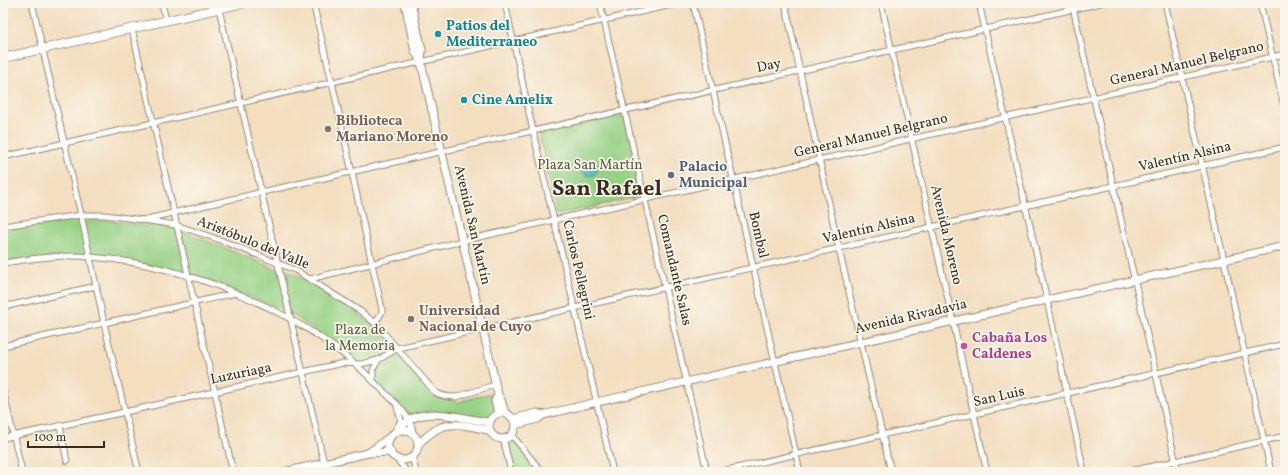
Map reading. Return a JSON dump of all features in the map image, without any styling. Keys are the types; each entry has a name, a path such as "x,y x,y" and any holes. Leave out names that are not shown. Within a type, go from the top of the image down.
{"highway":[{"path":"3,58 243,3"}],"main road":[{"name":"Avenida San Martín","path":"405,3 415,51 421,62 495,385 501,400 501,413"},
{"name":"Avenida San Martín","path":"411,3 422,50 421,62"},
{"name":"Avenida Rivadavia","path":"514,422 536,413 543,415 686,381 1285,246"},
{"path":"501,413 514,422 511,434 503,438 495,437 490,430 490,422 494,415 501,413"},
{"path":"368,453 410,420 420,416 449,415 476,421 490,422"},
{"path":"418,444 439,428 446,426 464,426 490,430"},
{"path":"406,430 413,433 416,436 418,449 412,456 404,459 396,458 391,452 388,444 394,433 406,430"},
{"path":"284,472 368,453 391,452"}],"street":[{"path":"32,3 139,472"},
{"path":"162,3 166,21"},
{"path":"313,3 373,263 382,309 376,323"},
{"name":"Carlos Pellegrini","path":"505,3 533,131 613,472"},
{"name":"Comandante Salas","path":"600,3 707,472"},
{"path":"3,157 680,3"},
{"name":"Bombal","path":"693,3 800,472"},
{"path":"786,3 839,249 891,472"},
{"name":"Avenida Moreno","path":"881,3 987,472"},
{"path":"979,3 1026,206 1084,472"},
{"path":"1072,3 1178,472"},
{"name":"Day","path":"143,220 1101,3"},
{"path":"1165,3 1271,472"},
{"path":"1260,3 1285,110"},
{"path":"220,9 326,472"},
{"path":"132,29 233,472"},
{"name":"General Manuel Belgrano","path":"310,279 462,241 1285,54"},
{"name":"Valentín Alsina","path":"482,329 1285,147"},
{"name":"Aristóbulo del Valle","path":"3,226 81,215 105,215 176,225 220,240 295,270 344,300 376,323 435,392 440,395 456,397 495,385"},
{"path":"3,263 64,257 90,257 144,265 188,275 236,293 290,319 323,339 354,363 373,380 410,420 413,433"},
{"path":"3,307 96,286"},
{"path":"3,346 236,293"},
{"name":"Luzuriaga","path":"3,438 344,363 362,364 378,360 398,348 482,329"},
{"name":"San Luis","path":"718,472 1285,344"},
{"path":"373,380 373,370 378,360"},
{"path":"3,390 22,472"},
{"path":"394,433 401,420 396,404"},
{"path":"60,426 67,461"},
{"path":"511,434 541,471"},
{"path":"1126,472 1285,436"},
{"path":"503,438 512,471"},
{"path":"412,456 416,472"},
{"path":"396,458 407,472"}],"green space":[{"name":"Plaza San Martín","path":"624,114 642,196 557,215 539,133"},
{"name":"Plaza de la Memoria","path":"85,218 177,229 282,271 281,268 309,280 376,327 434,396 458,402 490,393 495,413 486,419 451,412 429,411 410,415 353,359 289,312 184,272 89,254 3,262 3,230"},
{"path":"511,437 541,472 519,472 514,466 505,440"}],"water":[{"path":"587,160 593,160 598,165 596,174 593,176 587,176 582,171 582,165"}],"place":[{"name":"Patios del Mediterraneo","path":"438,34"},
{"name":"Cine Amelix","path":"464,100"},
{"name":"Biblioteca Mariano Moreno","path":"328,129"},
{"name":"Palacio Municipal","path":"671,175"},
{"name":"Universidad Nacional de Cuyo","path":"411,319"},
{"name":"Cabaña Los Caldenes","path":"964,346"}],"district":[{"name":"San Rafael","path":"607,189"}]}
